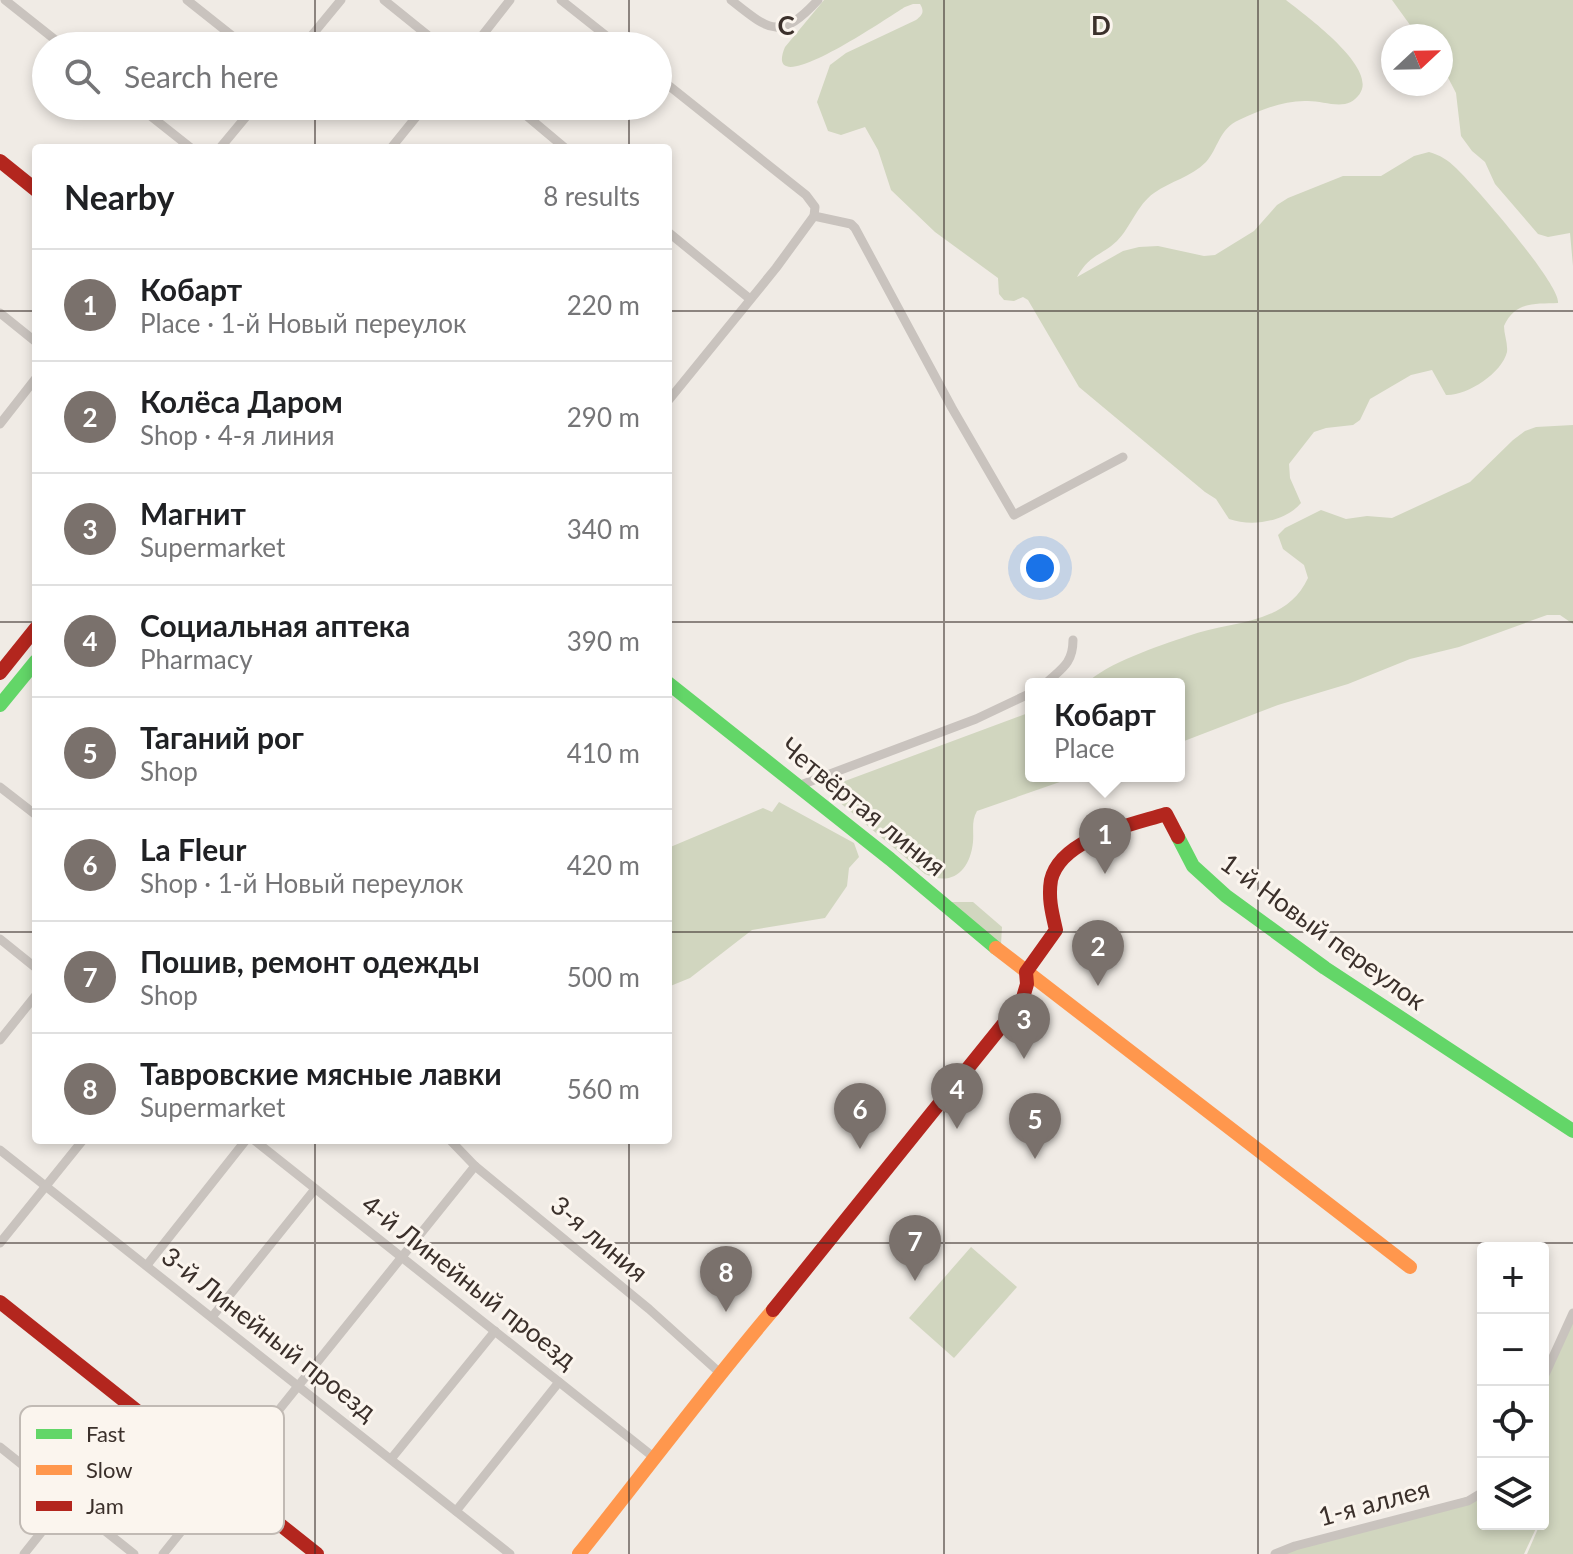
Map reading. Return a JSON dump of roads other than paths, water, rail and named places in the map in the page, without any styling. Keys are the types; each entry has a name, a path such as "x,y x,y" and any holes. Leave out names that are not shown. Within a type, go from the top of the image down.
{"street":[{"path":"5,0 45,32"},
{"path":"187,0 227,32"},
{"path":"315,32 341,0"},
{"path":"384,0 424,32"},
{"path":"485,32 510,0"},
{"path":"561,0 601,32"},
{"path":"731,0 759,23 773,28 799,19 818,0"},
{"path":"672,88 806,195 815,211 855,228 1014,515 1123,457"},
{"path":"156,120 186,144"},
{"path":"223,144 243,120"},
{"path":"394,144 414,120"},
{"path":"532,120 561,144"},
{"path":"551,144 555,139"},
{"path":"0,161 32,187"},
{"path":"672,396 815,211"},
{"path":"672,235 750,299"},
{"path":"0,313 32,339"},
{"path":"0,424 32,383"},
{"path":"0,673 32,633"},
{"path":"1052,678 1067,665 1073,654 1073,640"},
{"path":"0,705 32,669"},
{"name":"Четвёртая линия","path":"672,686 1026,972 1410,1267"},
{"path":"798,786 976,719 1025,696"},
{"path":"0,787 32,812"},
{"name":"1-й Новый переулок","path":"579,1554 720,1373 822,1252 1022,1001 1027,984 1026,972 1056,930 1049,903 1055,865 1066,853 1084,842 1166,814 1193,866 1226,896 1325,968 1573,1131"},
{"path":"0,939 32,965"},
{"path":"0,1040 32,1000"},
{"path":"0,1243 80,1144"},
{"path":"147,1265 243,1144"},
{"name":"4-й Линейный проезд","path":"259,1144 656,1459"},
{"name":"3-я линия","path":"454,1144 475,1166 649,1309 720,1373"},
{"name":"3-й Линейный проезд","path":"0,1150 510,1554"},
{"path":"283,1406 475,1166"},
{"path":"212,1317 315,1189"},
{"path":"0,1302 131,1406"},
{"path":"1549,1366 1573,1313"},
{"path":"391,1459 495,1331"},
{"path":"456,1511 559,1382"},
{"path":"0,1447 20,1463"},
{"name":"1-я аллея","path":"1275,1554 1295,1546 1468,1501 1477,1496"},
{"path":"284,1528 317,1554"},
{"path":"24,1554 40,1534"},
{"path":"109,1534 134,1554"},
{"path":"163,1554 179,1534"}],"place":[{"name":"Кобарт","path":"1105,874"},
{"name":"Колёса Даром","path":"1098,986"},
{"name":"Магнит","path":"1024,1059"},
{"name":"Социальная аптека","path":"957,1129"},
{"name":"La Fleur","path":"860,1149"},
{"name":"Таганий рог","path":"1035,1159"},
{"name":"Пошив, ремонт одежды","path":"915,1281"},
{"name":"Тавровские мясные лавки","path":"726,1312"}]}
